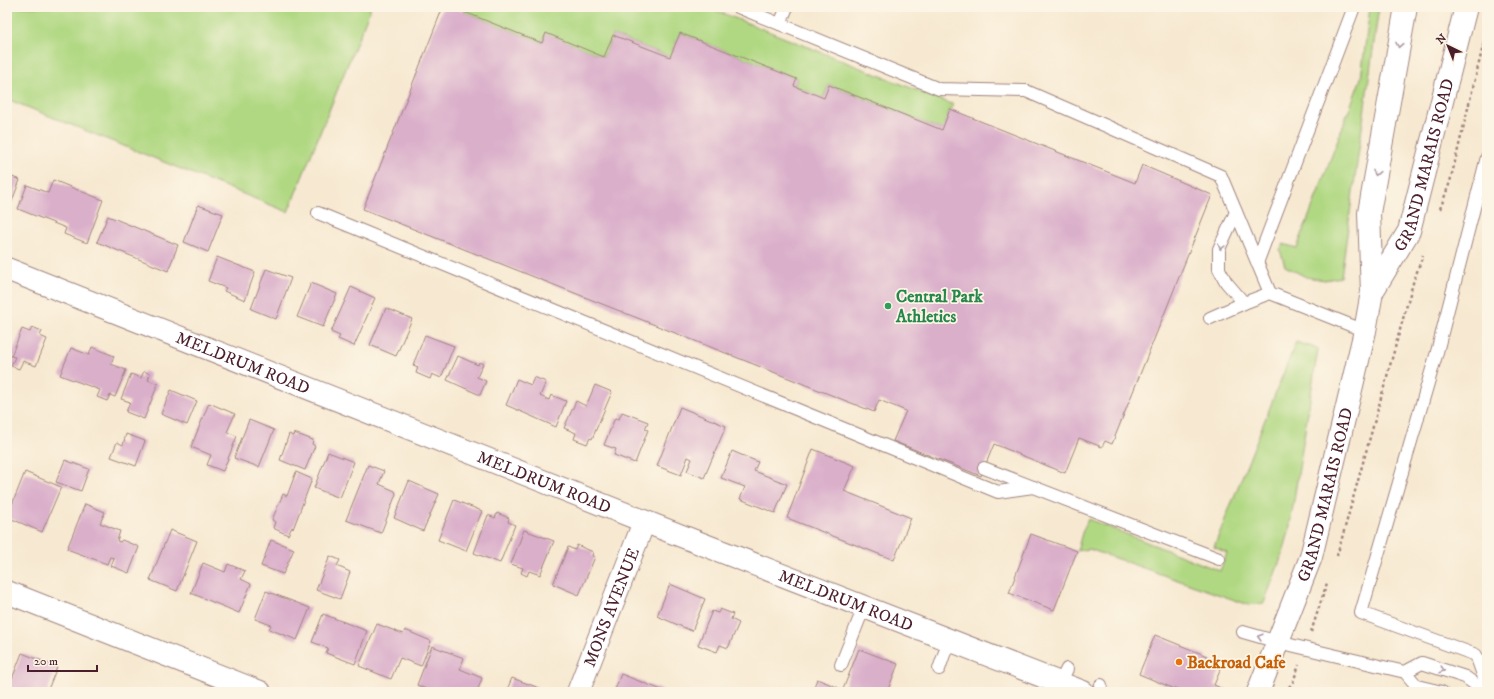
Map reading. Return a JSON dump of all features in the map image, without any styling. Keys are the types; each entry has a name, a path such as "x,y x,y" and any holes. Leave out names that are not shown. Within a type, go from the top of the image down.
{"street":[{"name":"GRAND MARAIS ROAD","path":"1258,692 1311,557 1365,331 1372,292 1369,213 1406,7"},
{"name":"GRAND MARAIS ROAD","path":"1372,292 1409,230 1466,7"},
{"name":"MELDRUM ROAD","path":"7,268 644,522 949,640 1064,676 1094,690"},
{"name":"MONS AVENUE","path":"578,692 644,522"},
{"path":"7,592 260,692"}],"lane":[{"path":"738,7 939,89 1026,91 1221,176 1270,293"},
{"path":"780,24 787,7"},
{"path":"1258,263 1354,7"},
{"path":"1487,157 1437,352 1361,613 1476,655 1487,686"},
{"path":"1236,212 1219,249 1219,269 1226,282 1244,302"},
{"path":"318,213 998,492 1033,487"},
{"path":"1210,318 1244,302 1270,293 1365,331"},
{"path":"984,468 1219,559"},
{"path":"841,665 864,607"},
{"path":"1243,632 1278,642 1405,672 1417,686 1442,692"},
{"path":"939,669 949,640"},
{"path":"1405,672 1422,663 1465,677 1486,692"}],"path":[{"path":"1439,211 1450,182 1487,30"},
{"path":"1334,562 1342,540 1413,283 1423,254"},
{"path":"1317,614 1330,577"},
{"path":"1285,692 1293,682"}],"green space":[{"path":"7,7 371,7 288,212 7,99"},
{"path":"466,7 707,7 954,105 950,109 942,130 829,85 823,98 794,86 797,79 680,33 670,57 613,35 604,57 546,34 542,43 464,12"},
{"path":"1370,7 1379,7 1341,277 1325,280 1306,277 1285,266 1280,250 1283,244 1297,248 1361,78"},
{"path":"1296,342 1318,349 1289,531 1284,550 1264,603 1249,605 1089,549 1077,551 1088,519 1220,571 1227,553 1214,547"}],"building":[{"name":"Central Park Athletics","path":"443,7 452,7 542,43 546,33 604,57 613,35 670,57 680,33 797,79 794,86 824,98 829,85 942,130 950,109 1135,183 1142,165 1212,195 1112,444 1105,441 1102,447 1079,438 1065,473 994,444 981,476 893,441 906,411 879,400 874,412 363,209"},
{"path":"7,175 20,180 9,209 7,208"},
{"path":"53,180 103,200 87,243 64,234 66,228 18,209 27,185 48,193"},
{"path":"198,205 223,214 208,252 184,242"},
{"path":"108,216 178,245 168,271 97,242"},
{"path":"217,257 255,272 245,300 224,291 226,288 208,281"},
{"path":"266,269 291,278 276,319 251,309"},
{"path":"311,283 337,294 323,327 297,317"},
{"path":"351,287 375,298 354,346 338,339 340,336 331,332"},
{"path":"386,308 412,319 396,356 370,345"},
{"path":"32,327 42,331 40,336 47,339 36,366 23,361 19,369 11,366 15,357 11,356 22,329 30,332"},
{"path":"425,335 454,346 441,378 432,374 430,379 416,373 418,367 413,365"},
{"path":"92,347 114,356 111,364 126,370 115,397 110,395 107,401 97,397 100,390 60,375 71,348 89,355"},
{"path":"458,356 478,365 479,362 483,364 477,377 486,381 480,395 447,380"},
{"path":"144,371 150,374 148,380 158,384 144,419 126,412 130,402 121,399 131,374 141,378"},
{"path":"534,377 546,382 540,396 549,400 551,395 566,401 556,427 506,405 517,379 531,385"},
{"path":"595,385 612,392 592,439 590,438 587,444 574,439 576,433 564,428 576,401 586,406"},
{"path":"171,390 197,401 187,425 161,414"},
{"path":"209,403 235,414 227,432 237,436 223,471 207,465 211,455 191,447"},
{"path":"680,407 726,426 704,478 687,471 692,459 688,457 681,475 657,466"},
{"path":"622,412 648,422 645,429 648,430 635,463 614,455 616,449 604,445 615,418 619,419"},
{"path":"249,420 274,430 259,467 234,458"},
{"path":"294,433 313,440 312,444 315,446 305,470 280,460 289,434 293,436"},
{"path":"126,434 145,441 136,466 111,457 117,442 123,445"},
{"path":"813,449 855,466 844,491 911,518 894,560 787,518"},
{"path":"732,451 758,462 754,471 787,484 775,513 740,499 745,487 721,478"},
{"path":"328,452 354,462 340,498 314,488"},
{"path":"65,460 89,469 81,491 56,482"},
{"path":"368,465 384,471 379,484 395,491 396,494 381,533 346,520"},
{"path":"25,472 61,487 42,532 7,517"},
{"path":"296,472 312,479 293,529 292,527 288,535 273,528 275,522 272,520 283,494 287,496"},
{"path":"409,481 439,494 423,531 394,518"},
{"path":"454,500 482,511 466,551 438,540"},
{"path":"85,504 105,512 100,523 120,531 117,541 120,542 122,540 139,547 129,573 111,566 114,558 110,557 107,564 67,549"},
{"path":"497,513 509,518 508,522 515,525 500,563 474,553 488,515 495,518"},
{"path":"170,530 197,541 177,591 150,580"},
{"path":"524,530 554,541 540,575 529,571 527,576 521,573 523,568 511,564"},
{"path":"1031,534 1077,551 1054,610 1009,593"},
{"path":"271,540 294,549 283,574 261,566"},
{"path":"577,545 593,552 592,556 595,557 579,595 553,584 568,547 575,550"},
{"path":"330,556 340,560 337,566 350,572 340,599 316,590"},
{"path":"203,563 225,572 228,564 245,571 241,579 251,584 239,613 191,593"},
{"path":"670,584 705,599 692,631 657,616"},
{"path":"266,591 310,608 297,640 269,629 271,625 255,619"},
{"path":"720,609 733,614 731,619 739,623 728,648 720,645 717,652 698,645 712,611 718,613"},
{"path":"323,614 367,631 355,664 326,653 328,648 312,642"},
{"path":"377,624 403,634 405,630 431,641 421,666 400,658 391,679 359,666"},
{"name":"Backroad Cafe","path":"1155,635 1207,656 1206,659 1222,666 1214,685 1223,689 1222,692 1182,692 1139,674"},
{"path":"432,646 464,658 460,669 482,678 477,692 425,692 426,689 417,685"},
{"path":"859,649 898,664 887,692 842,692"},
{"path":"22,653 57,667 47,692 7,692"},
{"path":"621,674 667,692 614,692"},
{"path":"512,678 542,689 541,692 506,692"},
{"path":"817,679 839,688 838,692 812,692"}],"place":[{"name":"Central Park Athletics","path":"888,306"},
{"name":"Backroad Cafe","path":"1179,662"}]}
